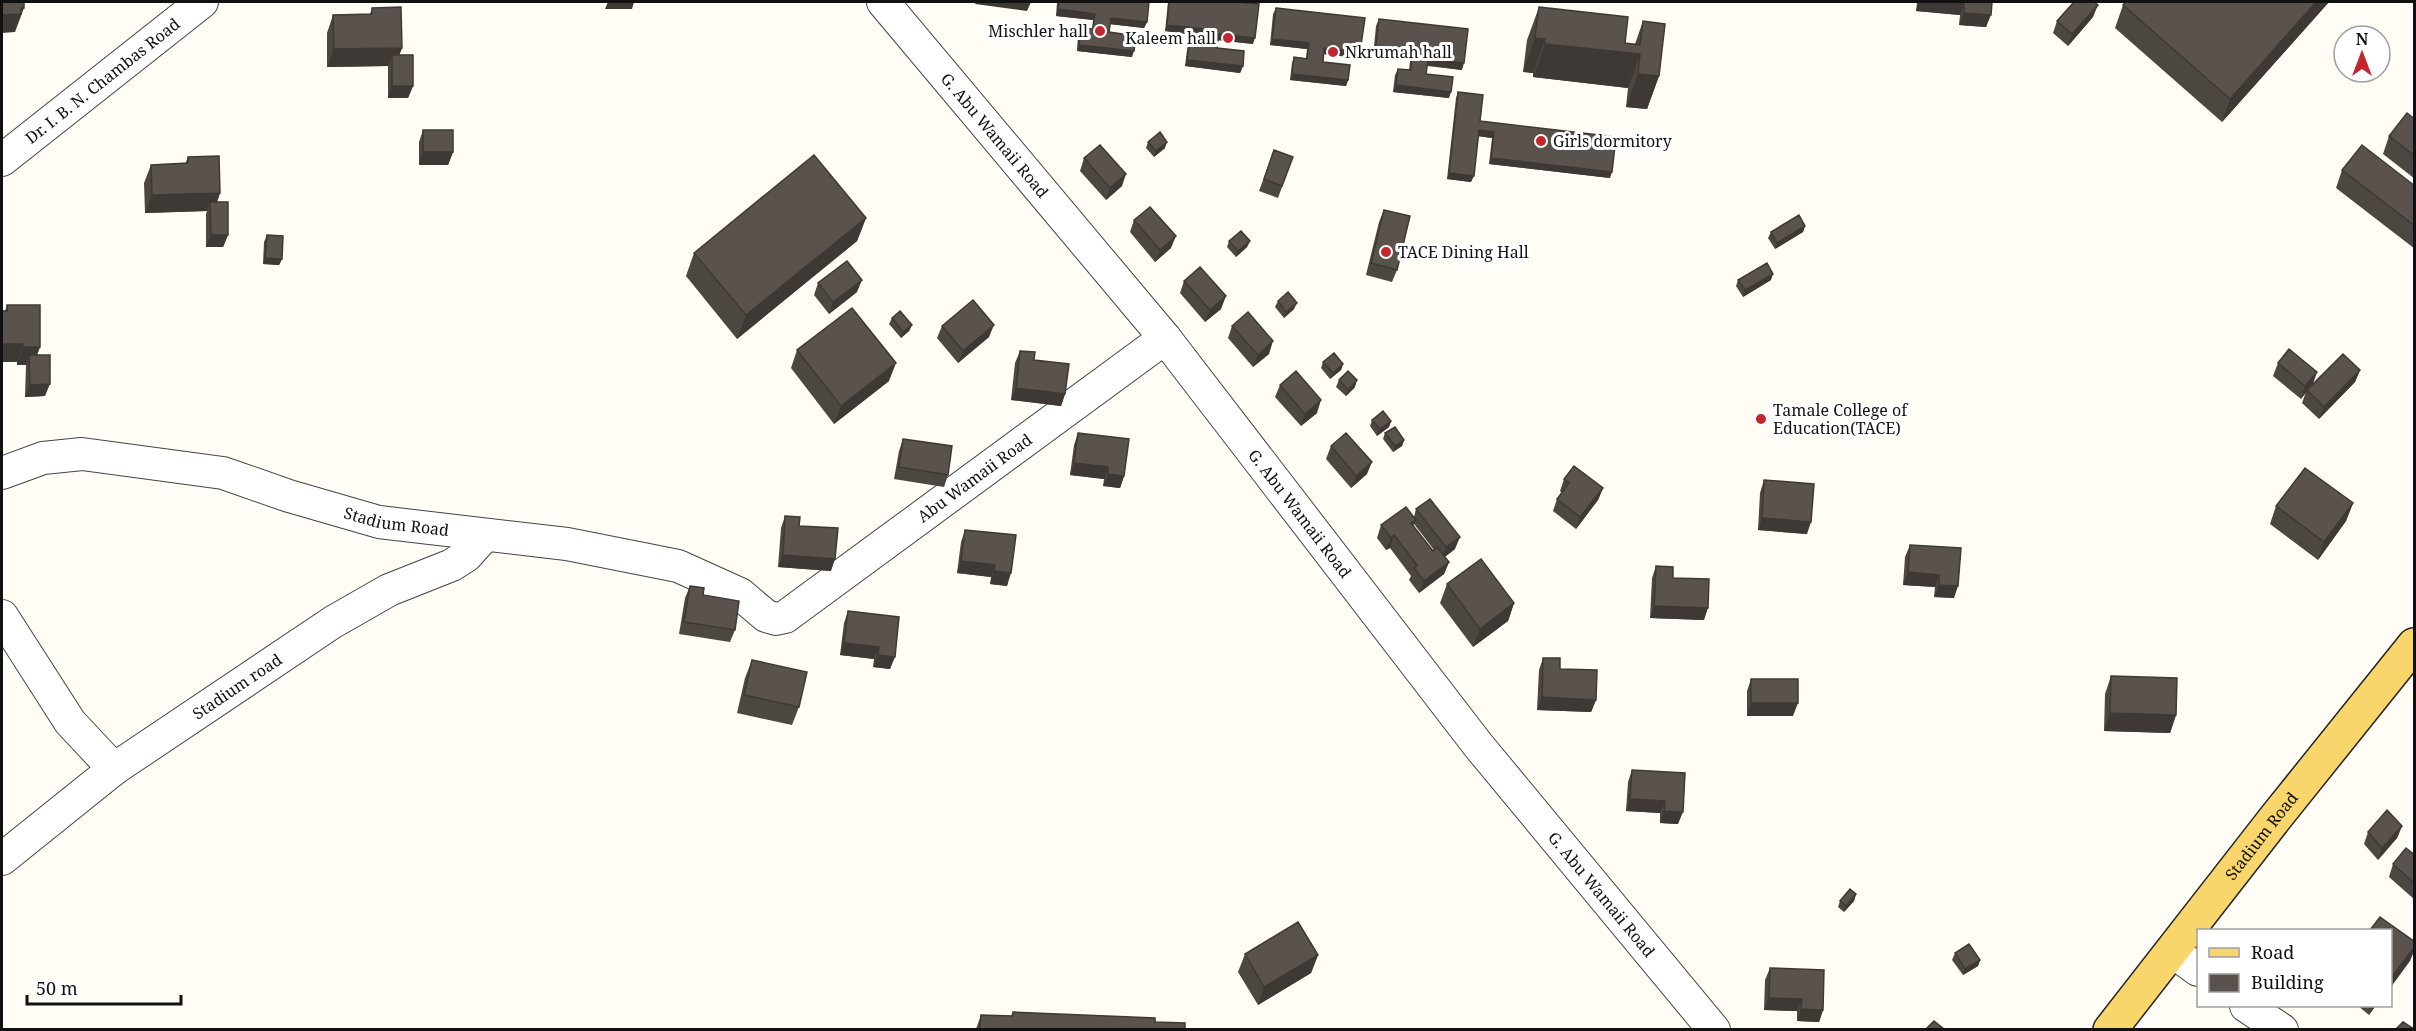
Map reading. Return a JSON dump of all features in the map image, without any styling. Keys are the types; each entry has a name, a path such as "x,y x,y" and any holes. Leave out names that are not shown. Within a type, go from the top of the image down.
{"main road":[{"name":"Stadium Road","path":"2110,1029 2276,817 2415,645"}],"street":[{"name":"Dr. I. B. N. Chambas Road","path":"2,160 202,2"},
{"name":"G. Abu Wamaii Road","path":"883,2 1165,338 1471,737 1714,1029"},
{"name":"Abu Wamaii Road","path":"785,617 1165,338"},
{"name":"Stadium Road","path":"2,473 43,458 82,454 223,473 289,496 379,522 567,544 678,566 740,594 766,616 776,619 785,617"},
{"name":"Stadium road","path":"2,860 114,769 333,622 389,590 452,565 465,556 485,534"},
{"path":"2,616 70,722 114,769"},
{"path":"2172,951 2197,969"},
{"path":"2249,1007 2282,1029"}],"building":[{"path":"2,2 24,2 24,8 21,8 21,14 2,15"},
{"name":"Mischler hall","path":"1059,2 1149,2 1147,22 1111,18 1109,32 1136,36 1134,51 1079,45 1081,28 1093,29 1095,14 1058,9"},
{"name":"Kaleem hall","path":"1169,2 1259,4 1255,38 1219,34 1217,48 1244,51 1243,66 1187,60 1189,43 1202,45 1204,29 1167,25"},
{"path":"1950,2 1992,2 1991,15 1964,13 1964,3"},
{"path":"2074,2 2094,2 2098,5 2072,34 2057,21"},
{"path":"2126,2 2316,2 2230,99 2123,5"},
{"path":"401,7 402,48 334,49 333,15 372,14 372,8"},
{"path":"1539,7 1628,17 1625,43 1640,45 1643,21 1665,24 1659,76 1638,74 1640,54 1545,44 1545,39 1535,38"},
{"name":"Nkrumah hall","path":"1276,8 1365,18 1360,52 1324,48 1323,62 1350,65 1348,80 1292,74 1294,57 1307,59 1309,43 1272,39"},
{"path":"1379,19 1468,29 1464,63 1428,59 1426,74 1453,77 1451,92 1396,85 1398,69 1411,70 1412,55 1375,51"},
{"path":"392,55 413,55 413,86 392,86"},
{"name":"Girls dormitory","path":"1458,92 1483,95 1480,121 1616,137 1612,172 1491,158 1494,132 1479,130 1474,176 1449,173"},
{"path":"2407,113 2415,119 2415,156 2389,136"},
{"path":"423,130 453,130 453,152 423,152"},
{"path":"1160,132 1167,142 1156,151 1148,142"},
{"path":"1100,145 1126,174 1110,188 1084,158"},
{"path":"2362,145 2415,186 2415,226 2342,170"},
{"path":"1274,150 1293,157 1282,186 1264,179"},
{"path":"814,155 866,218 746,315 694,253"},
{"path":"219,156 220,193 152,195 151,165 188,163 188,157"},
{"path":"210,202 228,202 228,235 211,235"},
{"path":"1150,207 1176,236 1160,250 1134,220"},
{"name":"TACE Dining Hall","path":"1384,210 1410,216 1397,270 1371,263"},
{"path":"1799,215 1805,226 1777,243 1771,232"},
{"path":"1241,231 1250,241 1238,251 1229,241"},
{"path":"267,235 283,236 282,259 265,258"},
{"path":"847,261 862,280 833,302 818,283"},
{"path":"1767,263 1773,274 1745,290 1738,280"},
{"path":"1200,267 1226,296 1210,310 1184,281"},
{"path":"1288,292 1297,303 1286,312 1278,301"},
{"path":"973,300 994,325 963,351 942,326"},
{"path":"7,305 40,305 40,347 2,344 2,311 7,311"},
{"path":"852,308 896,363 841,406 797,350"},
{"path":"900,311 912,325 903,332 892,318"},
{"path":"1248,312 1273,341 1258,355 1232,326"},
{"path":"2289,349 2317,372 2305,386 2278,363"},
{"path":"1020,351 1035,352 1034,360 1069,364 1065,394 1016,388"},
{"path":"1334,353 1343,364 1333,373 1323,362"},
{"path":"2343,354 2360,370 2324,407 2307,390"},
{"path":"29,355 50,355 50,384 30,385"},
{"path":"1296,371 1321,400 1305,414 1280,385"},
{"path":"1348,371 1357,380 1348,390 1339,380"},
{"path":"1383,411 1391,421 1380,429 1372,420"},
{"path":"1395,427 1404,440 1395,446 1385,433"},
{"path":"1078,433 1129,439 1124,476 1108,474 1108,467 1074,463"},
{"path":"1346,433 1372,462 1356,476 1331,446"},
{"path":"903,439 952,446 948,475 899,467"},
{"path":"1574,466 1603,488 1580,517 1557,499 1569,483 1564,479"},
{"path":"2305,468 2353,503 2324,542 2276,506"},
{"path":"1764,480 1814,484 1811,522 1762,518"},
{"path":"1430,499 1460,537 1446,547 1416,509"},
{"path":"1406,507 1416,520 1411,523 1433,551 1437,547 1449,562 1424,581 1414,568 1417,565 1394,535 1391,538 1381,525"},
{"path":"785,516 800,517 799,526 838,528 835,559 783,555"},
{"path":"965,530 1016,535 1011,573 994,571 995,565 961,561"},
{"path":"1910,545 1961,548 1958,586 1939,585 1939,575 1908,572"},
{"path":"1481,559 1514,603 1480,629 1447,584"},
{"path":"1656,566 1673,567 1673,578 1709,579 1708,608 1654,606"},
{"path":"690,586 704,588 703,595 739,601 735,630 684,622"},
{"path":"848,611 899,617 895,657 878,655 879,647 844,643"},
{"path":"1543,658 1560,658 1560,669 1597,670 1596,700 1542,697"},
{"path":"752,660 807,672 799,707 744,695"},
{"path":"2111,676 2177,678 2176,715 2110,713"},
{"path":"1751,679 1798,679 1798,703 1751,703"},
{"path":"1632,770 1685,773 1683,812 1664,811 1665,801 1630,799"},
{"path":"2387,810 2402,826 2382,848 2368,832"},
{"path":"2406,848 2415,855 2415,884 2393,864"},
{"path":"1850,889 1856,894 1846,906 1840,901"},
{"path":"2380,917 2415,942 2415,946 2392,977 2392,929 2371,929"},
{"path":"1298,922 1318,955 1264,987 1245,954"},
{"path":"1969,944 1980,960 1965,969 1955,953"},
{"path":"1770,968 1824,970 1823,1010 1801,1009 1802,999 1769,998"},
{"path":"1013,1012 1155,1018 1155,1022 1185,1023 1185,1029 980,1029 981,1015 1013,1016"},
{"path":"1934,1021 1944,1029 1926,1029"},
{"path":"2403,1022 2414,1029 2396,1029"}],"place":[{"name":"Mischler hall","path":"1100,31"},
{"name":"Kaleem hall","path":"1228,38"},
{"name":"Nkrumah hall","path":"1333,52"},
{"name":"Girls dormitory","path":"1541,141"},
{"name":"TACE Dining Hall","path":"1386,252"},
{"name":"Tamale College of Education(TACE)","path":"1761,419"}]}
